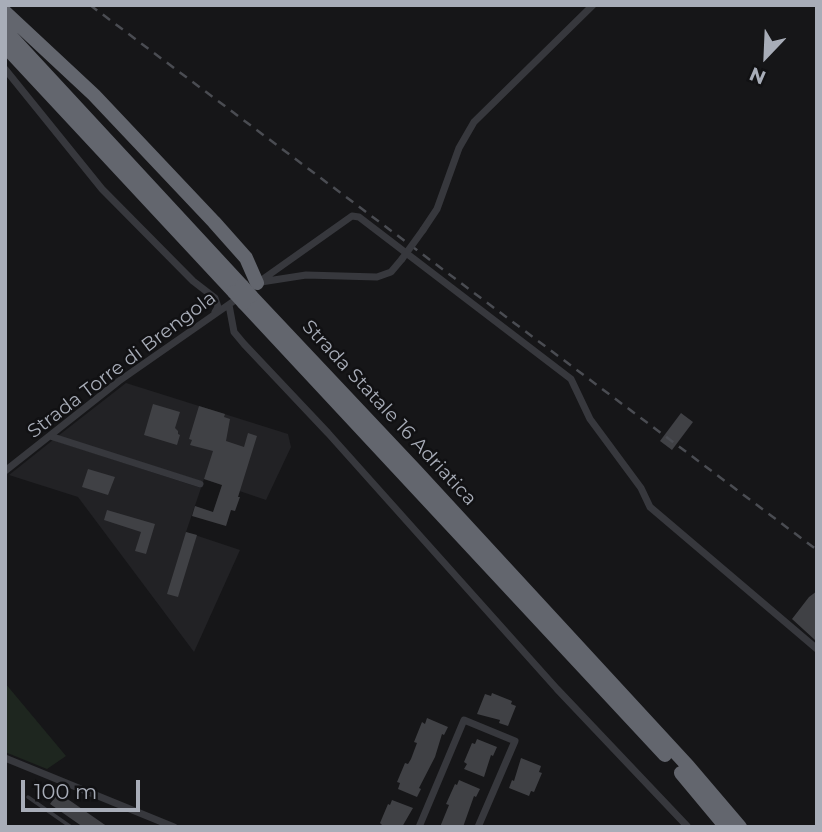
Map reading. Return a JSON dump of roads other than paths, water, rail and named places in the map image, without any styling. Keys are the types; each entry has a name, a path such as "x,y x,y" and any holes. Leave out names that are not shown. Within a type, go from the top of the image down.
{"highway":[{"path":"5,12 94,95 246,258 243,294"},
{"name":"Strada Statale 16 Adriatica","path":"5,30 680,771 726,827"},
{"name":"Strada Statale 16 Adriatica","path":"5,46 416,471 688,766 740,827"}],"street":[{"path":"243,294 306,275 377,277 391,272 437,209 459,148 474,122 593,5"},
{"path":"5,69 102,189 193,281 215,298 218,307 215,312"},
{"path":"687,826 557,689 305,408 244,345 234,332 243,294 352,216 359,218 571,379 590,419 641,488 650,507 817,649"},
{"name":"Strada Torre di Brengola","path":"5,471 120,381 243,294"},
{"path":"50,436 200,484"},
{"path":"419,827 464,720 514,741 478,827"},
{"path":"5,758 174,827"}],"lane":[{"path":"28,797 71,827"}],"railway":[{"path":"90,5 817,550"}]}
